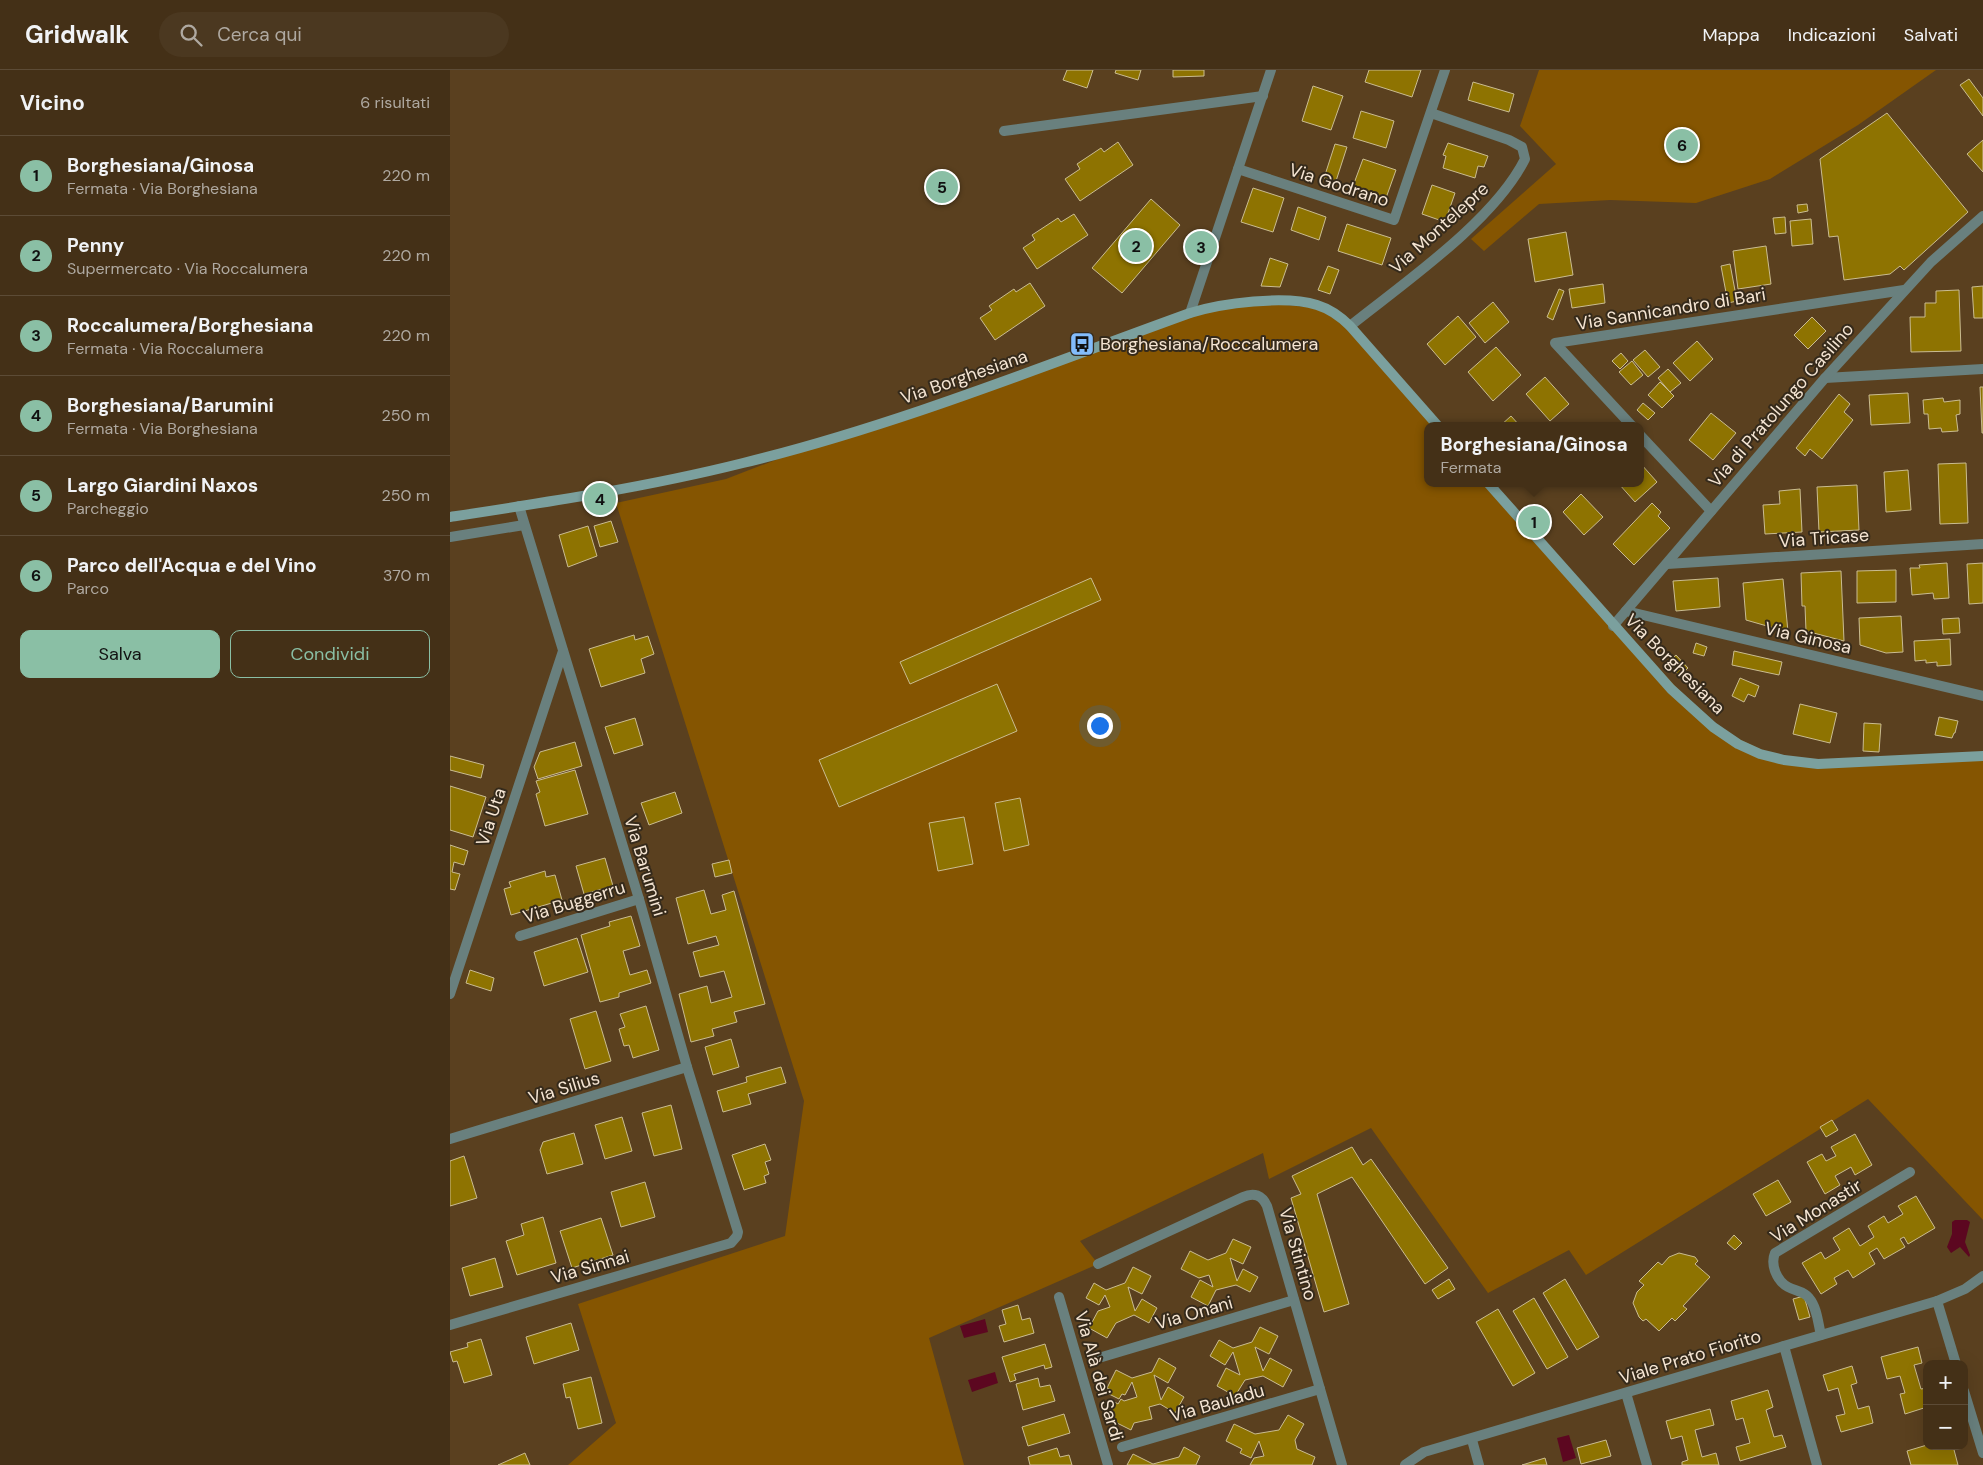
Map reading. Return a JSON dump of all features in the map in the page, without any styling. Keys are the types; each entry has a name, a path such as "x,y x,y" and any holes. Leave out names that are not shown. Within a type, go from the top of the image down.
{"street":[{"path":"1190,313 1271,70"},
{"name":"Via Godrano","path":"1238,169 1394,220 1445,70"},
{"path":"1004,131 1263,96"},
{"name":"Via Montelepre","path":"1350,326 1449,246 1493,205 1518,173 1525,159 1522,147 1509,140 1431,113"},
{"name":"Via di Pratolungo Casilino","path":"1614,626 1825,378 1904,290 1939,254 1983,216"},
{"name":"Via Sannicandro di Bari","path":"1628,422 1555,342 1904,290"},
{"name":"Via Borghesiana","path":"450,516 519,506 704,472 777,454 942,402 1190,313 1237,304 1298,302 1316,304 1328,309 1350,326 1434,422"},
{"path":"1825,378 1983,369"},
{"path":"1644,439 1711,511"},
{"name":"Via Borghesiana","path":"1492,487 1671,689 1696,713 1732,741 1760,754 1796,762 1828,764 1983,756"},
{"name":"Via Barumini","path":"519,506 638,898 686,1067 738,1227 738,1236"},
{"path":"450,537 524,525"},
{"name":"Via Tricase","path":"1667,564 1983,544"},
{"name":"Via Ginosa","path":"1626,611 1983,696"},
{"name":"Via Uta","path":"450,994 563,651"},
{"name":"Via Buggerru","path":"520,936 638,898"},
{"name":"Via Silius","path":"450,1140 686,1067"},
{"name":"Via Monastir","path":"1821,1335 1810,1299 1805,1294 1786,1286 1777,1275 1773,1264 1775,1253 1910,1172"},
{"name":"Via Stintino","path":"1098,1264 1243,1196 1254,1194 1261,1196 1267,1206 1342,1465"},
{"name":"Via Sinnai","path":"450,1324 731,1243 738,1236"},
{"name":"Viale Prato Fiorito","path":"1405,1465 1424,1452 1472,1440 1937,1301 1965,1289 1983,1276"},
{"name":"Via Alà dei Sardi","path":"1059,1297 1108,1465"},
{"name":"Via Onani","path":"1102,1357 1294,1300"},
{"path":"1937,1301 1955,1360"},
{"path":"1784,1346 1817,1465"},
{"name":"Via Bauladu","path":"1122,1447 1320,1389"},
{"path":"1626,1393 1647,1465"},
{"path":"1968,1404 1983,1453"},
{"path":"1472,1440 1479,1465"}],"shaded area":[{"path":"1539,70 1936,70 1858,125 1770,179 1696,203 1610,200 1539,204 1484,251 1471,239 1556,164 1520,126"},
{"path":"1255,302 1328,309 1434,422 1424,422 1424,487 1492,487 1713,727 1784,760 1983,756 1983,1220 1868,1099 1586,1275 1569,1250 1488,1293 1371,1128 1269,1179 1263,1153 1080,1241 1098,1264 929,1338 964,1465 568,1465 616,1423 578,1304 785,1236 804,1101 616,503 726,479 835,437 1195,312"},
{"path":"1955,1220 1967,1220 1970,1222 1965,1242 1969,1257 1960,1247 1951,1253 1947,1247 1952,1234 1952,1222"},
{"path":"985,1319 988,1332 964,1338 960,1326"},
{"path":"995,1372 998,1383 972,1392 968,1380"},
{"path":"1569,1435 1576,1458 1563,1462 1557,1438"}],"building":[{"path":"1067,70 1093,70 1087,88 1063,80"},
{"path":"1116,70 1141,70 1138,80 1115,73"},
{"path":"1173,70 1204,70 1204,76 1173,77"},
{"path":"1369,70 1421,70 1412,97 1365,82"},
{"path":"1969,79 1983,98 1983,116 1960,85"},
{"path":"1473,82 1514,94 1509,112 1468,100"},
{"path":"1313,86 1343,96 1331,130 1302,121"},
{"path":"1361,111 1394,121 1386,148 1353,138"},
{"path":"1887,113 1968,212 1904,270 1900,266 1890,274 1844,280 1838,236 1829,237 1820,159"},
{"path":"1983,140 1983,172 1967,154"},
{"path":"1118,142 1133,165 1080,201 1065,179 1080,169 1077,164 1101,148 1104,152"},
{"path":"1448,143 1488,156 1484,167 1478,166 1475,178 1443,168 1446,156 1443,155"},
{"path":"1335,144 1347,147 1336,181 1324,178"},
{"path":"1363,159 1396,170 1386,198 1353,186"},
{"path":"1432,185 1455,193 1445,222 1422,214"},
{"path":"1253,188 1284,198 1273,232 1241,222"},
{"path":"1151,199 1180,225 1122,293 1092,268"},
{"path":"1807,204 1808,211 1798,213 1797,205"},
{"path":"1298,207 1326,217 1319,240 1291,230"},
{"path":"1074,214 1088,235 1037,269 1023,248 1035,240 1032,235 1058,218 1061,222"},
{"path":"1785,217 1786,233 1775,234 1773,218"},
{"path":"1811,219 1813,244 1792,246 1790,221"},
{"path":"1347,224 1391,238 1382,265 1338,251"},
{"path":"1566,232 1573,275 1535,282 1528,239"},
{"path":"1766,246 1771,284 1738,289 1733,251"},
{"path":"1270,258 1288,264 1280,287 1261,286"},
{"path":"1730,264 1737,301 1728,303 1721,266"},
{"path":"1328,266 1339,270 1330,294 1318,290"},
{"path":"1030,283 1045,306 995,340 980,318 992,310 989,306 1014,289 1016,292"},
{"path":"1603,284 1605,303 1572,308 1569,289"},
{"path":"1983,286 1983,318 1974,318 1972,287"},
{"path":"1559,289 1564,291 1553,320 1547,317"},
{"path":"1959,290 1961,351 1911,352 1910,317 1925,317 1925,303 1936,303 1936,291"},
{"path":"1493,302 1509,322 1485,343 1469,323"},
{"path":"1458,316 1476,337 1445,365 1427,344"},
{"path":"1812,317 1826,331 1808,349 1794,335"},
{"path":"1697,341 1713,359 1690,381 1673,363"},
{"path":"1496,347 1521,375 1493,401 1468,372"},
{"path":"1645,350 1660,367 1648,377 1633,360"},
{"path":"1621,353 1628,361 1620,369 1612,361"},
{"path":"1632,361 1643,375 1631,385 1619,372"},
{"path":"1668,369 1681,383 1670,392 1658,378"},
{"path":"1545,377 1569,404 1550,421 1526,394"},
{"path":"1660,382 1674,396 1662,408 1648,395"},
{"path":"1980,387 1983,387 1983,433 1982,433"},
{"path":"1908,393 1910,423 1871,425 1869,395"},
{"path":"1839,394 1850,404 1844,412 1853,420 1822,459 1810,449 1805,456 1796,448"},
{"path":"1943,398 1944,402 1960,400 1960,414 1956,415 1958,431 1942,432 1941,428 1929,429 1928,414 1924,414 1923,400"},
{"path":"1643,403 1655,413 1648,420 1637,410"},
{"path":"1711,413 1736,433 1713,460 1689,440"},
{"path":"1511,416 1516,422 1504,422"},
{"path":"1966,463 1968,523 1940,524 1938,464"},
{"path":"1644,467 1657,482 1635,502 1622,487 1644,487"},
{"path":"1908,470 1911,510 1886,512 1884,472"},
{"path":"1857,485 1859,530 1819,532 1817,487"},
{"path":"1800,489 1802,532 1765,534 1763,505 1780,504 1779,491"},
{"path":"1581,494 1603,517 1584,535 1563,512"},
{"path":"1652,503 1661,512 1658,516 1670,528 1634,565 1613,544"},
{"path":"611,521 618,542 600,547 594,526"},
{"path":"588,526 597,556 568,567 559,535"},
{"path":"1947,563 1949,598 1934,599 1933,593 1912,595 1910,568 1920,568 1919,565"},
{"path":"1983,563 1983,603 1969,604 1967,564"},
{"path":"1896,570 1896,602 1857,603 1857,571"},
{"path":"1841,571 1844,641 1806,631 1805,606 1802,606 1801,573"},
{"path":"1091,578 1101,600 910,684 900,662"},
{"path":"1718,578 1720,607 1676,611 1673,581"},
{"path":"1783,579 1788,632 1746,620 1743,583"},
{"path":"1901,616 1903,652 1886,653 1860,645 1859,618"},
{"path":"1959,618 1960,633 1943,634 1942,619"},
{"path":"634,635 635,640 648,636 654,654 641,659 645,673 601,687 589,649"},
{"path":"1950,639 1951,665 1937,666 1937,662 1915,661 1914,641"},
{"path":"1696,643 1707,647 1704,656 1693,653"},
{"path":"1734,651 1782,662 1779,675 1732,665"},
{"path":"1676,655 1688,668 1680,676 1667,663"},
{"path":"1740,678 1759,686 1755,697 1748,694 1744,702 1732,696"},
{"path":"997,684 1017,731 839,807 819,760"},
{"path":"1800,704 1837,713 1830,743 1793,734"},
{"path":"1939,717 1958,721 1952,738 1935,735"},
{"path":"635,718 643,745 614,754 605,727"},
{"path":"1864,723 1881,724 1879,752 1863,751"},
{"path":"575,742 582,766 538,779 534,767 540,752"},
{"path":"450,756 484,765 481,778 450,770"},
{"path":"575,770 588,814 545,826 536,794 540,792 536,781"},
{"path":"450,786 486,797 473,837 450,830"},
{"path":"675,792 682,813 649,825 641,803"},
{"path":"1020,798 1029,845 1004,851 995,803"},
{"path":"964,817 973,864 938,871 929,823"},
{"path":"450,845 468,851 464,865 454,862 452,872 460,874 455,890 450,889"},
{"path":"605,858 613,886 584,894 576,866"},
{"path":"729,860 732,873 715,877 712,864"},
{"path":"545,871 546,877 555,875 562,900 511,915 504,889 511,887 509,882"},
{"path":"704,890 711,914 726,910 722,895 734,891 765,1004 734,1012 737,1022 712,1029 714,1036 691,1042 679,994 707,986 711,1003 732,997 724,971 700,977 693,952 719,945 716,936 688,944 676,898"},
{"path":"631,916 640,946 623,951 630,975 647,970 651,983 619,993 619,997 600,1002 581,935 610,926 609,922"},
{"path":"577,938 588,972 544,986 534,952"},
{"path":"470,970 494,978 491,991 466,983"},
{"path":"646,1006 659,1050 633,1058 629,1045 624,1046 619,1029 625,1027 620,1014"},
{"path":"596,1011 611,1061 585,1069 570,1019"},
{"path":"731,1039 739,1067 713,1075 705,1047"},
{"path":"781,1067 786,1083 748,1094 751,1104 723,1112 717,1091 747,1082 746,1077"},
{"path":"671,1105 682,1149 654,1156 642,1113"},
{"path":"622,1117 632,1151 605,1159 595,1125"},
{"path":"1832,1120 1838,1130 1826,1137 1820,1127"},
{"path":"574,1133 583,1164 547,1174 540,1150 543,1142"},
{"path":"1855,1134 1872,1165 1855,1175 1851,1167 1835,1176 1840,1185 1825,1194 1807,1162 1822,1154 1826,1161 1836,1156 1831,1147"},
{"path":"765,1144 771,1160 765,1162 769,1174 764,1176 766,1183 744,1190 732,1155"},
{"path":"1352,1147 1363,1165 1371,1159 1448,1268 1425,1284 1352,1177 1317,1194 1349,1304 1324,1312 1291,1198 1301,1194 1292,1176"},
{"path":"464,1156 477,1198 450,1206 450,1161"},
{"path":"1778,1180 1791,1202 1766,1216 1753,1194"},
{"path":"645,1182 655,1217 621,1227 611,1192"},
{"path":"1916,1196 1935,1228 1908,1244 1904,1237 1900,1239 1905,1247 1884,1259 1877,1248 1869,1253 1875,1264 1853,1278 1848,1270 1834,1278 1837,1284 1821,1294 1802,1263 1821,1252 1825,1259 1840,1250 1833,1238 1849,1228 1860,1246 1874,1237 1868,1226 1884,1216 1888,1223 1903,1214 1898,1206"},
{"path":"543,1217 556,1263 517,1275 506,1241 524,1235 521,1224"},
{"path":"601,1218 613,1255 572,1268 560,1231"},
{"path":"1734,1235 1742,1243 1735,1250 1727,1243"},
{"path":"1233,1239 1251,1247 1243,1264 1230,1258 1237,1281 1243,1269 1258,1277 1250,1292 1236,1285 1216,1290 1208,1306 1191,1297 1200,1280 1213,1287 1209,1275 1199,1278 1181,1269 1190,1251 1208,1260 1226,1253"},
{"path":"1679,1253 1695,1257 1698,1261 1695,1264 1710,1277 1683,1306 1687,1309 1675,1321 1672,1318 1659,1331 1646,1319 1643,1321 1639,1317 1633,1303 1637,1292 1644,1285 1639,1281 1658,1262 1662,1265 1669,1257"},
{"path":"495,1258 503,1287 470,1296 462,1268"},
{"path":"1133,1267 1151,1276 1142,1294 1128,1287 1135,1311 1142,1299 1157,1308 1149,1323 1134,1315 1116,1323 1107,1338 1089,1328 1098,1311 1110,1307 1105,1295 1099,1305 1086,1298 1094,1283 1106,1290 1125,1283"},
{"path":"1449,1279 1455,1289 1438,1299 1432,1290"},
{"path":"1565,1279 1599,1337 1577,1350 1543,1293"},
{"path":"1804,1296 1810,1317 1799,1320 1793,1299"},
{"path":"1534,1298 1568,1357 1547,1369 1513,1311"},
{"path":"1018,1305 1022,1320 1030,1318 1034,1333 1004,1342 999,1326 1006,1324 1002,1310"},
{"path":"1498,1309 1535,1373 1513,1386 1476,1322"},
{"path":"571,1323 579,1350 534,1364 526,1337"},
{"path":"1260,1327 1278,1336 1269,1354 1255,1347 1263,1371 1270,1358 1292,1370 1283,1387 1263,1376 1245,1380 1235,1396 1217,1386 1226,1368 1240,1375 1233,1352 1225,1365 1210,1356 1219,1340 1233,1348 1252,1342"},
{"path":"481,1339 492,1375 464,1383 457,1361 453,1362 450,1352 468,1347 467,1343"},
{"path":"1045,1344 1052,1367 1045,1369 1044,1365 1014,1374 1016,1380 1010,1382 1002,1357"},
{"path":"1918,1347 1922,1363 1914,1365 1921,1389 1923,1389 1923,1408 1905,1414 1900,1394 1905,1393 1900,1376 1887,1379 1881,1357"},
{"path":"1159,1358 1176,1368 1168,1383 1154,1375 1161,1400 1168,1387 1184,1397 1175,1413 1160,1404 1149,1407 1152,1419 1134,1423 1131,1430 1105,1417 1113,1401 1118,1404 1121,1399 1124,1401 1137,1397 1132,1382 1125,1395 1122,1394 1119,1399 1109,1394 1111,1390 1107,1388 1116,1370 1132,1378 1152,1372"},
{"path":"1852,1366 1857,1383 1851,1385 1858,1409 1869,1406 1873,1423 1841,1432 1836,1416 1845,1414 1838,1388 1828,1391 1823,1375"},
{"path":"591,1377 602,1423 578,1429 570,1397 566,1398 563,1384"},
{"path":"1038,1378 1040,1387 1050,1385 1055,1401 1023,1410 1016,1384"},
{"path":"1768,1390 1773,1407 1766,1410 1774,1437 1782,1435 1786,1447 1740,1461 1736,1447 1750,1443 1743,1418 1736,1420 1731,1401"},
{"path":"1710,1409 1714,1425 1695,1430 1702,1457 1716,1453 1719,1465 1682,1465 1682,1462 1688,1460 1682,1436 1671,1439 1666,1421"},
{"path":"1064,1414 1070,1433 1028,1446 1022,1427"},
{"path":"1288,1415 1304,1424 1295,1440 1297,1449 1315,1457 1312,1465 1250,1465 1254,1458 1264,1456 1259,1441 1251,1458 1240,1453 1242,1449 1226,1441 1234,1424 1255,1434 1279,1430"},
{"path":"1606,1440 1611,1456 1581,1464 1577,1448"},
{"path":"1923,1446 1923,1450 1954,1450 1958,1465 1911,1465 1907,1451"},
{"path":"1184,1447 1200,1456 1196,1465 1127,1465 1133,1454 1153,1464 1179,1457"},
{"path":"1057,1448 1060,1457 1069,1455 1072,1465 1030,1465 1028,1457"},
{"path":"525,1453 530,1465 498,1465"},
{"path":"1545,1458 1547,1465 1522,1465"}],"place":[{"name":"Parco dell'Acqua e del Vino","path":"1682,145"},
{"name":"Largo Giardini Naxos","path":"942,187"},
{"name":"Penny","path":"1136,246"},
{"name":"Roccalumera/Borghesiana","path":"1201,247"},
{"name":"Borghesiana/Roccalumera","path":"1082,344"},
{"name":"Borghesiana/Barumini","path":"600,499"},
{"name":"Borghesiana/Ginosa","path":"1534,522"}]}
